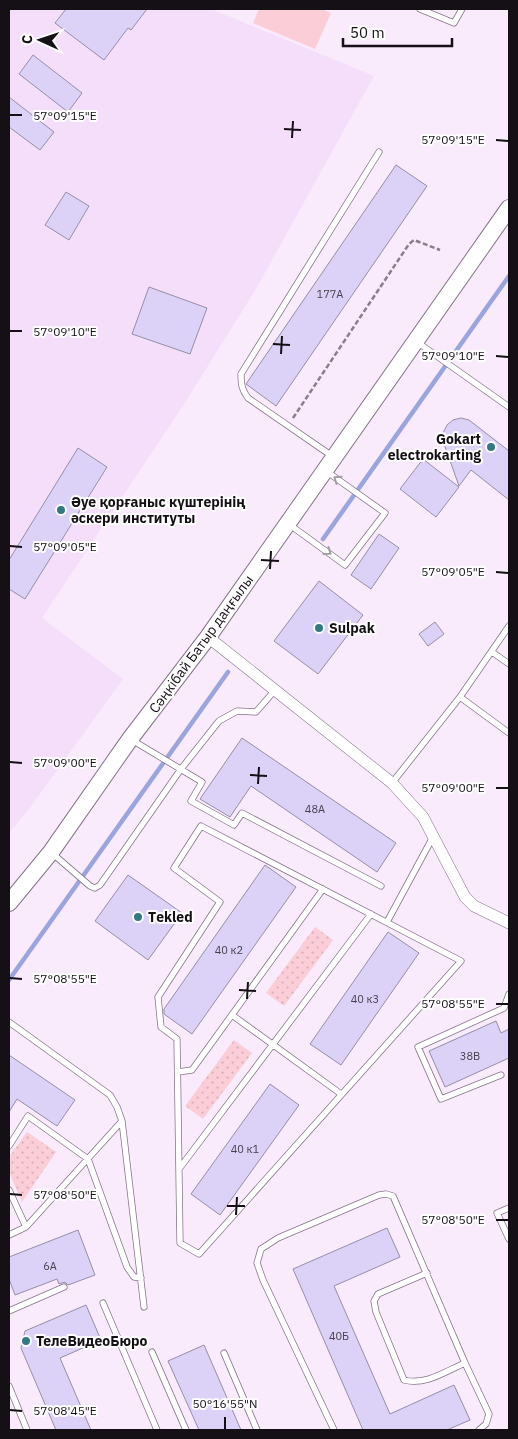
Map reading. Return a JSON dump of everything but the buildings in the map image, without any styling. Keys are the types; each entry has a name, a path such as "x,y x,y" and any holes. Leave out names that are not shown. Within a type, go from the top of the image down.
{"main road":[{"name":"Сәңкібай Батыр даңғылы","path":"9,903 51,852 130,739 208,637 509,208"}],"street":[{"path":"208,637 392,782 423,817 465,897 474,906 509,922"}],"lane":[{"path":"420,9 454,23 462,9"},
{"path":"288,523 345,565 385,513 350,488 329,464 288,426 248,398 240,385 241,374 379,152"},
{"path":"416,341 509,407"},
{"path":"392,782 460,696 509,626"},
{"path":"492,652 509,664"},
{"path":"51,852 86,883 95,888 100,885 181,770 219,721 236,711 256,712 276,689"},
{"path":"460,696 509,733"},
{"path":"130,739 202,782 191,801 234,825 242,813 381,886"},
{"path":"201,826 386,922 461,960 199,1254 180,1244 177,1039 161,1027 158,997 220,902 174,868 201,826"},
{"path":"386,922 434,837"},
{"path":"178,1072 192,1070 323,889"},
{"path":"179,1169 371,914"},
{"path":"501,1074 441,1099 418,1046 504,1008 509,994"},
{"path":"232,1015 341,1094"},
{"path":"9,1022 110,1095 117,1107 122,1121 144,1307"},
{"path":"9,1146 28,1116 88,1159 127,1268 134,1277 141,1278"},
{"path":"9,1235 26,1227 122,1121"},
{"path":"9,1190 26,1227"},
{"path":"334,1430 257,1263 261,1249 278,1238 378,1195 386,1194 393,1196 489,1414 486,1424 479,1430"},
{"path":"509,1208 497,1213 509,1239"},
{"path":"427,1273 378,1294 374,1301 376,1312 404,1380 413,1383 422,1382 465,1363"},
{"path":"9,1311 64,1287"},
{"path":"103,1303 157,1430"},
{"path":"152,1352 186,1430"},
{"path":"224,1353 257,1430"},
{"path":"9,1386 27,1430"}],"path":[{"path":"288,426 408,244 414,240 440,250"}],"shaded area":[{"name":"Әуе қорғаныс күштерінің әскери институты","path":"9,9 211,9 374,76 256,289 186,401 42,618 123,679 29,809 9,833"},
{"path":"259,9 322,9 331,13 315,49 253,23"},
{"path":"315,927 333,940 284,1006 266,993"},
{"path":"234,1040 252,1053 203,1119 185,1106"},
{"path":"27,1132 56,1152 22,1202 9,1172 9,1157"}],"waterway":[{"path":"323,539 509,276"},
{"path":"9,980 228,672"}],"place":[{"name":"Gokart electrokarting","path":"491,447"},
{"name":"Әуе қорғаныс күштерінің әскери институты","path":"61,510"},
{"name":"Sulpak","path":"319,628"},
{"name":"Тekled","path":"138,917"},
{"name":"ТелеВидеоБюро","path":"26,1341"}]}
